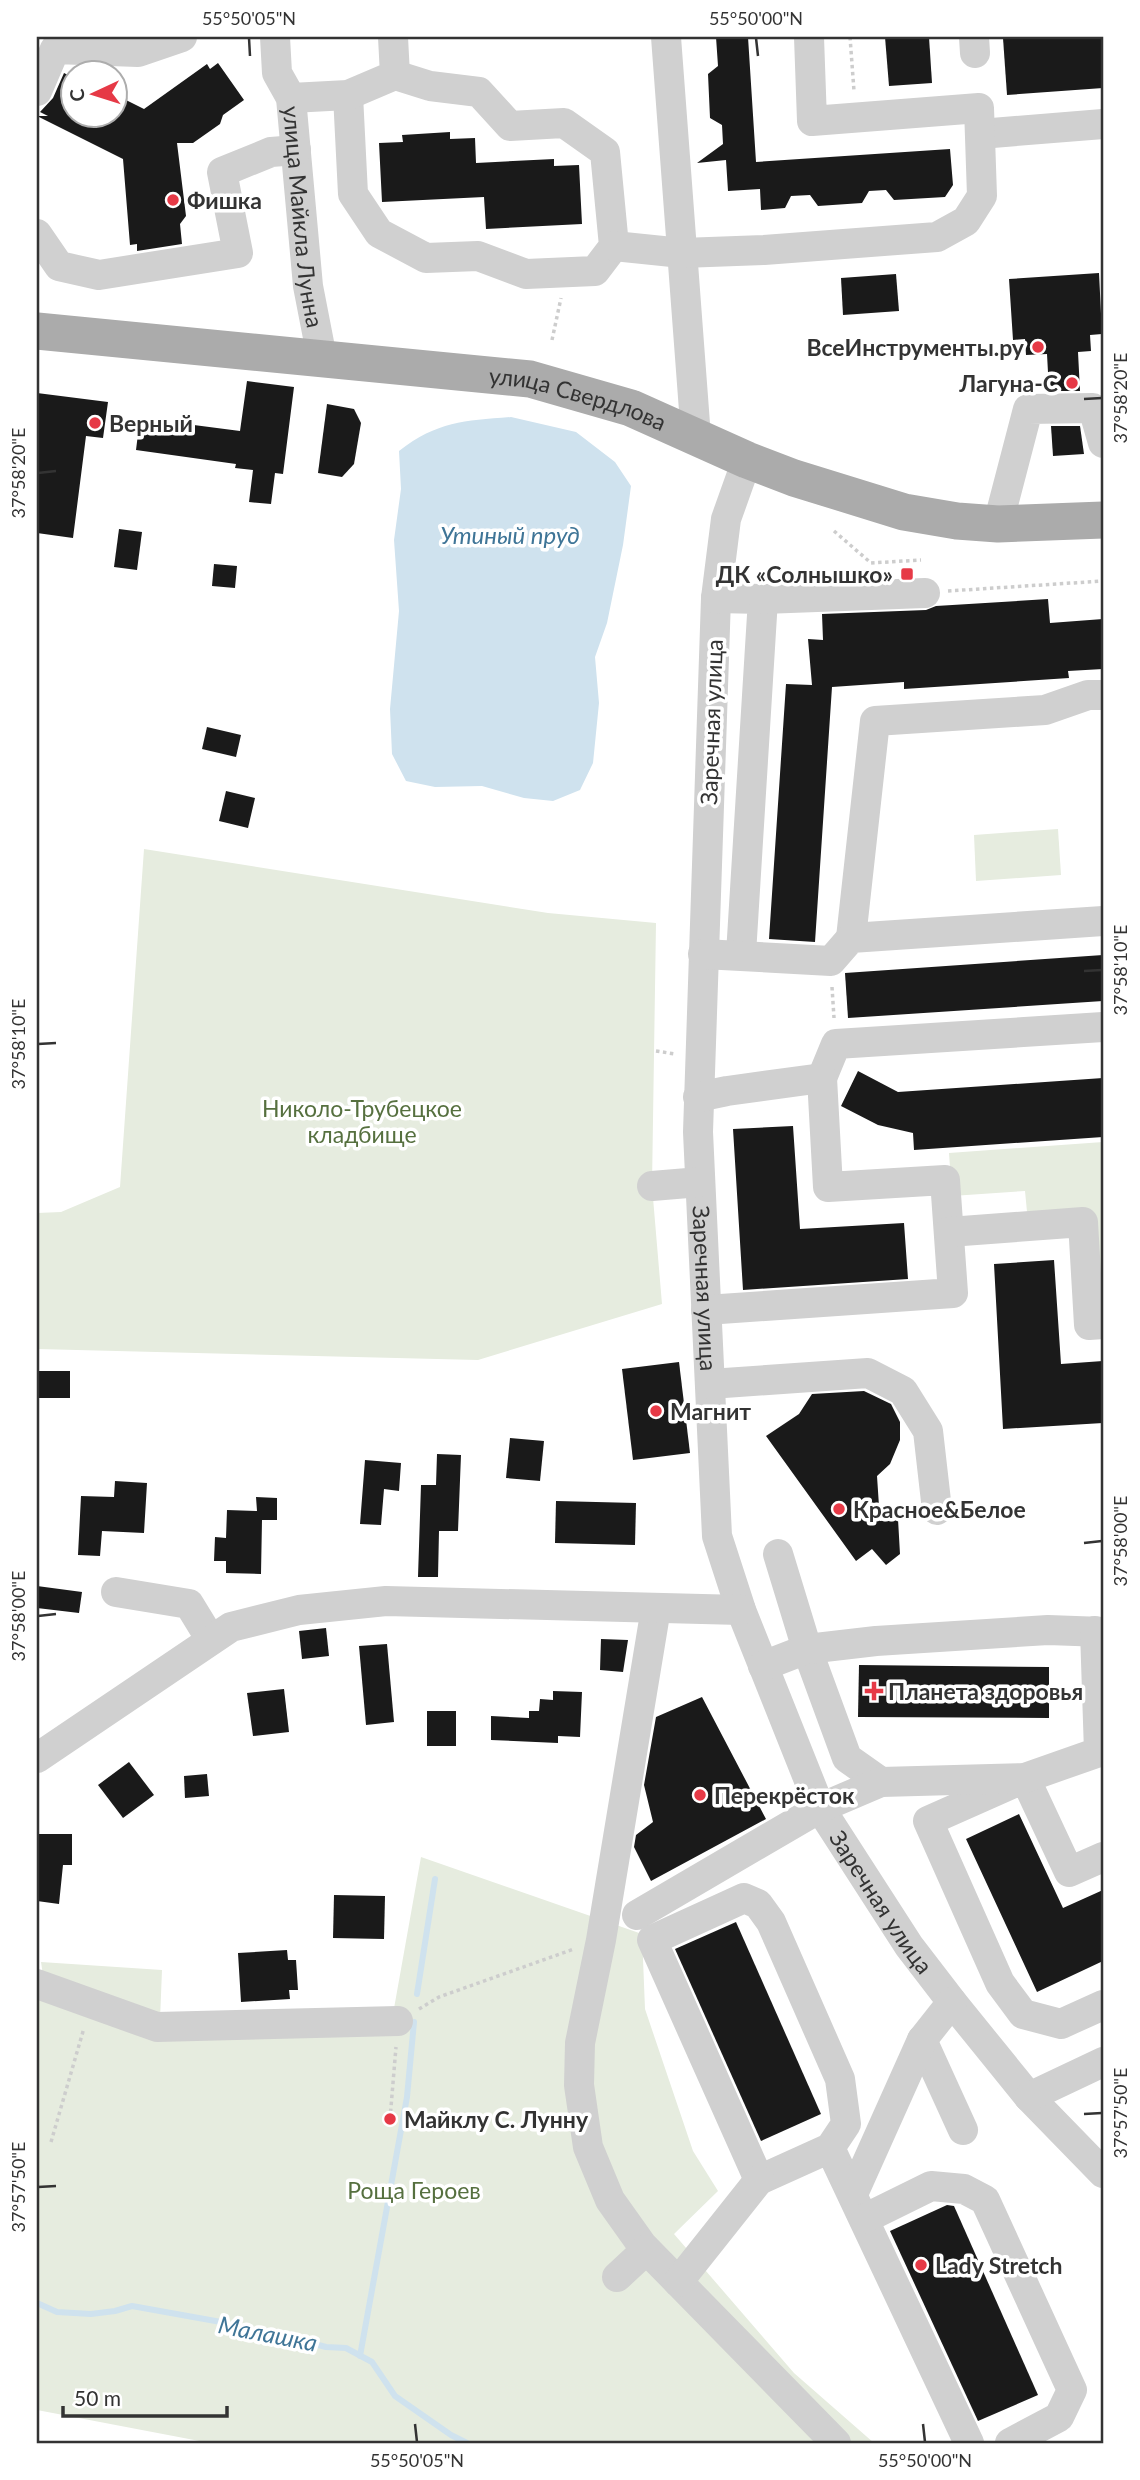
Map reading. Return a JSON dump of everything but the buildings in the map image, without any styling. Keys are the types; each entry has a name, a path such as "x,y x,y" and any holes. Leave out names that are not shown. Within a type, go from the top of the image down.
{"main road":[{"name":"улица Свердлова","path":"37,331 530,379 631,408 793,478 904,512 957,521 998,524 1103,520"}],"street":[{"path":"37,91 55,48 138,52 181,37"},
{"name":"улица Майкла Лунна","path":"275,37 277,73 291,98 309,286 322,358"},
{"path":"393,37 395,75"},
{"path":"666,37 696,437"},
{"path":"614,246 682,253 764,250 937,237 966,222 982,196 979,108 812,121 809,37"},
{"path":"291,98 348,95 395,75 430,86 479,92 510,126 564,123 605,152 614,246 595,271 526,274 478,256 426,258 379,233 353,194 348,95"},
{"path":"980,134 1103,124"},
{"path":"37,234 59,266 99,275 238,253 222,172 271,152 296,150"},
{"path":"998,524 1028,409 1093,408 1103,443"},
{"name":"Заречная улица","path":"747,460 726,519 716,598 698,1097 717,1536 741,1611 820,1808 909,1946 952,2002 1029,2097 1103,2173"},
{"path":"716,598 763,599 925,593"},
{"path":"741,954 763,599"},
{"path":"703,954 831,961 851,938 875,721 1045,710 1088,695 1103,695"},
{"path":"851,938 1103,921"},
{"path":"706,1310 953,1293 945,1180 828,1187 822,1078 836,1044 1103,1027"},
{"path":"698,1097 822,1078"},
{"path":"652,1186 700,1182"},
{"path":"949,1232 1083,1222 1089,1325 1103,1324"},
{"path":"710,1384 868,1373 903,1391 928,1431 937,1510"},
{"path":"778,1554 807,1649 847,1758 881,1782"},
{"path":"116,1592 189,1604 211,1640"},
{"path":"37,1758 231,1627 299,1610 386,1601 741,1611"},
{"path":"656,1608 601,1940 580,2043 579,2085 588,2147 610,2200 646,2250 836,2443"},
{"path":"763,1666 807,1649 876,1641 1099,1631 1099,1752 1025,1778 928,1821 1000,1983 1023,2014 1061,2024 1103,2005"},
{"path":"637,1915 820,1808 881,1782 1025,1778"},
{"path":"1025,1778 1069,1872 1103,1857"},
{"path":"678,2282 759,2180 830,2148 846,2124 840,2079 771,1922 758,1904 744,1898 652,1940 759,2180"},
{"path":"37,1984 158,2027 410,2015"},
{"path":"858,2206 922,2040 952,2002"},
{"path":"922,2040 963,2130"},
{"path":"1029,2097 1103,2062"},
{"path":"830,2148 969,2443"},
{"path":"858,2206 930,2186 964,2189 985,2200 1072,2390 1059,2417 1010,2443"},
{"path":"617,2277 646,2250"}],"path":[{"path":"850,37 855,118"},
{"path":"552,340 561,304 560,273"},
{"path":"834,531 871,563 921,560"},
{"path":"925,593 1103,581"},
{"path":"831,961 836,1044"},
{"path":"390,2119 410,2015 439,1997 601,1940"},
{"path":"51,2142 92,2003"}],"green space":[{"path":"1058,829 1061,875 976,881 974,835"},
{"name":"Николо-Трубецкое кладбище","path":"144,849 548,913 656,923 652,1186 662,1304 478,1360 37,1349 37,1213 61,1212 120,1187"},
{"path":"1103,1142 1103,1286 1093,1286 1088,1218 1028,1222 1025,1191 952,1196 949,1153"},
{"name":"Роща Героев","path":"421,1857 642,1934 645,2009 693,2151 718,2191 674,2234 794,2373 874,2443 210,2443 37,2410 37,1990 45,1989 41,1962 162,1970 160,2020 393,2014"}],"water":[{"name":"Утиный пруд","path":"511,417 576,432 615,462 631,486 623,545 607,623 595,657 599,703 593,763 580,790 553,801 524,798 482,786 435,787 406,781 392,754 390,709 399,611 394,540 401,489 399,451 426,434 452,424"}],"waterway":[{"path":"417,1994 435,1879"},
{"path":"360,2356 407,2097 414,2022"},
{"name":"Малашка","path":"37,2303 57,2312 91,2314 132,2306 221,2322 242,2330 262,2330 326,2347 346,2348 372,2362 395,2396 467,2443"}],"place":[{"name":"Фишка","path":"173,200"},
{"name":"ВсеИнструменты.ру","path":"1038,347"},
{"name":"Лагуна-С","path":"1072,383"},
{"name":"Верный","path":"95,423"},
{"name":"ДК «Солнышко»","path":"907,574"},
{"name":"Магнит","path":"656,1411"},
{"name":"Красное&Белое","path":"839,1509"},
{"name":"Планета здоровья","path":"874,1691"},
{"name":"Перекрёсток","path":"700,1795"},
{"name":"Майклу С. Лунну","path":"390,2119"},
{"name":"Lady Stretch","path":"921,2265"}]}
